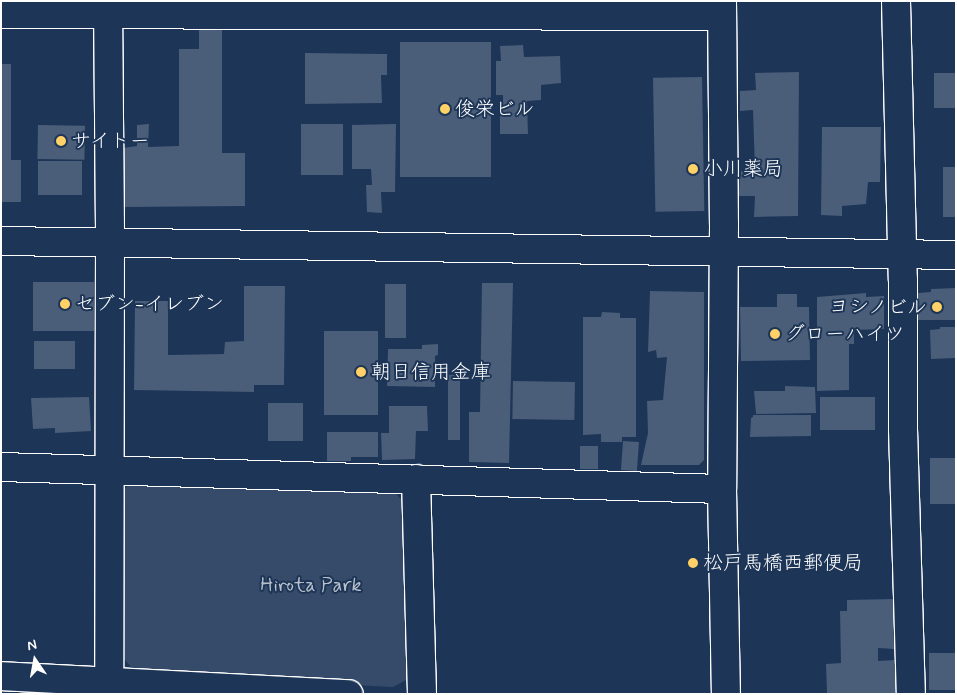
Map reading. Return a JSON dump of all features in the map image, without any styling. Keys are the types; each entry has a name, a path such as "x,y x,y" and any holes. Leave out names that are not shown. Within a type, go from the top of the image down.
{"street":[{"path":"896,1 903,254 903,429 911,694"},
{"path":"108,8 110,242 109,687"},
{"path":"1,14 108,8 722,8 724,251 722,489 726,694"},
{"path":"1,241 956,255"},
{"path":"1,467 722,489"},
{"path":"416,480 422,694"},
{"path":"1,676 109,687 349,694"}],"green space":[{"name":"Hirota Park","path":"131,483 392,490 403,501 408,679 393,687 137,674 120,654 119,494"}],"building":[{"path":"199,30 222,30 222,153 245,153 245,206 123,207 123,148 137,146 137,125 149,124 148,147 179,146 179,49 199,49"},
{"name":"俊栄ビル","path":"400,42 491,42 491,177 400,177"},
{"path":"523,45 524,57 560,56 561,83 541,85 541,100 527,101 528,134 500,134 500,107 503,107 503,95 496,95 496,61 501,61 500,46"},
{"path":"305,53 387,54 387,75 381,75 382,103 305,104"},
{"path":"1,64 11,64 11,160 21,160 21,202 1,202"},
{"path":"799,72 798,216 754,217 755,196 739,196 740,171 755,171 753,110 740,111 740,91 756,90 755,73"},
{"path":"934,73 956,73 956,108 934,108"},
{"path":"702,77 704,211 655,212 653,78"},
{"path":"301,124 343,124 343,175 301,175"},
{"path":"396,124 395,192 381,192 382,213 367,212 366,185 372,185 371,169 352,169 352,125"},
{"path":"38,125 85,126 84,160 37,159"},
{"path":"822,127 881,127 880,182 868,182 866,204 842,206 842,216 821,215"},
{"path":"38,161 82,161 82,195 38,195"},
{"path":"943,167 956,167 956,217 943,217"},
{"path":"33,282 94,282 94,331 33,331"},
{"path":"482,283 513,283 509,463 469,462 469,412 480,412"},
{"path":"385,284 406,284 406,338 385,338"},
{"path":"244,286 285,286 284,385 254,385 254,392 134,390 135,301 168,301 168,355 224,354 225,342 244,341"},
{"name":"ヨシノビル","path":"956,288 956,320 917,320 918,293 931,292 931,289"},
{"path":"650,291 704,292 704,460 699,465 641,465 648,433 647,401 663,400 667,357 657,358 656,350 648,352"},
{"path":"866,293 866,297 884,296 884,329 854,330 854,344 849,344 849,390 817,391 817,297"},
{"name":"グローハイツ","path":"777,294 797,294 797,307 809,307 810,360 741,361 740,307 777,307"},
{"path":"602,312 620,313 620,318 636,318 636,437 622,437 622,442 601,442 601,434 583,435 583,317 601,317"},
{"path":"940,327 956,327 956,358 931,359 930,330 940,329"},
{"path":"324,331 378,331 378,415 324,415"},
{"path":"34,341 75,341 75,369 34,369"},
{"path":"438,344 438,355 435,356 435,387 387,386 388,349 422,349 422,345"},
{"path":"448,375 460,375 460,440 448,440"},
{"path":"513,381 575,382 574,420 512,419"},
{"path":"785,386 815,387 816,413 756,414 754,391 785,391"},
{"path":"89,397 91,431 55,433 55,428 33,429 31,398"},
{"path":"820,397 875,397 875,430 820,430"},
{"path":"268,403 303,403 303,441 268,441"},
{"path":"389,406 427,406 428,431 416,431 415,459 382,460 381,433 389,433"},
{"path":"753,415 811,415 811,436 750,437 751,418"},
{"path":"327,432 378,432 378,457 351,457 351,461 327,461"},
{"path":"623,441 639,442 637,471 621,470"},
{"path":"580,446 598,446 598,469 580,469"},
{"path":"930,458 956,458 956,504 930,504"},
{"path":"893,599 894,649 878,648 878,661 895,660 896,694 827,694 826,664 841,663 840,611 847,611 847,600"},
{"path":"929,653 956,653 956,690 929,690"}],"place":[{"name":"俊栄ビル","path":"445,109"},
{"name":"サイトー","path":"61,141"},
{"name":"小川薬局","path":"693,169"},
{"name":"セブン-イレブン","path":"65,304"},
{"name":"ヨシノビル","path":"937,307"},
{"name":"グローハイツ","path":"775,334"},
{"name":"朝日信用金庫","path":"361,372"},
{"name":"松戸馬橋西郵便局","path":"693,563"}]}
